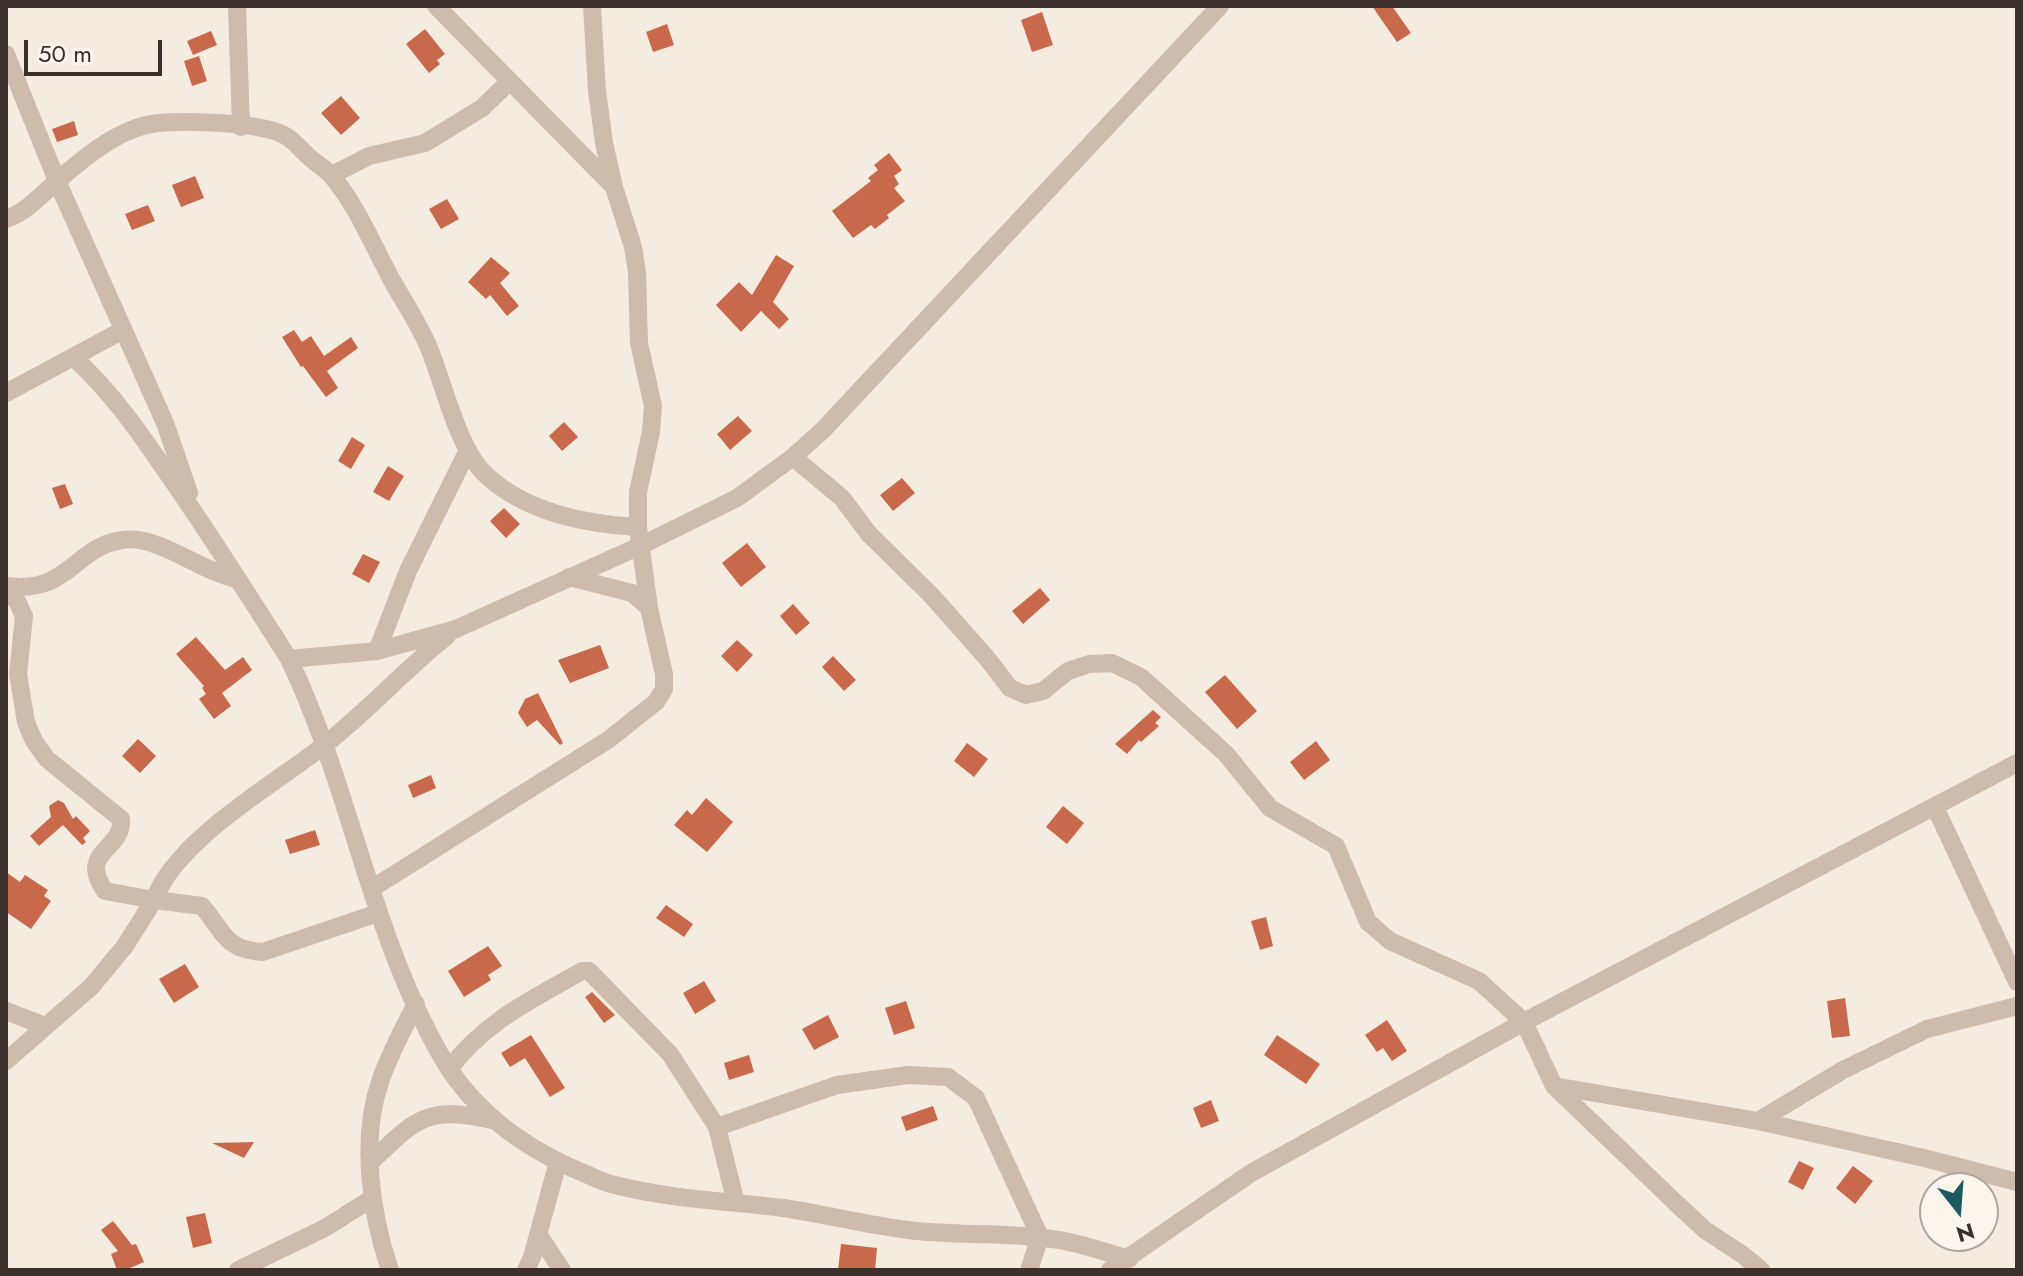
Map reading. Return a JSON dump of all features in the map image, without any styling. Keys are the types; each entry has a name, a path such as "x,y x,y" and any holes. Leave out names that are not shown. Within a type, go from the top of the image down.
{"street":[{"path":"237,6 241,127"},
{"path":"436,6 614,187"},
{"path":"371,889 608,740 656,702 664,689 664,674 649,608 638,492 651,432 653,406 639,343 637,272 633,247 604,143 592,6"},
{"path":"289,659 377,651 456,629 569,577 640,536 737,498 793,457 823,430 1220,6"},
{"path":"6,54 57,181 165,423 196,515"},
{"path":"332,175 369,156 434,138 482,108 509,82"},
{"path":"6,219 28,207 57,181 121,135 145,126 169,122 273,130 283,134 332,175 424,335 468,450 480,468 494,481 530,503 640,536"},
{"path":"6,393 123,330"},
{"path":"73,357 123,410 196,515 289,659 325,745 378,913 416,1004 449,1069 492,1120 520,1142 613,1185 819,1213 908,1230 1057,1239 1129,1259"},
{"path":"377,651 408,571 468,450"},
{"path":"793,457 842,498 869,534 931,595 1010,688 1026,695 1043,691 1068,671 1101,663 1112,663 1141,677 1226,754 1270,808 1336,846 1368,922 1390,941 1479,981 1524,1022 1554,1086 1705,1230 1761,1270"},
{"path":"6,587 41,586 61,577 108,543 125,539 143,540 208,570 237,579"},
{"path":"569,577 632,593 649,608"},
{"path":"6,587 24,616 18,674 26,722 34,741 47,759 121,819 120,830 98,859 95,871 105,891 202,906 232,946 254,952 263,952 378,913"},
{"path":"6,1061 91,987 125,946 168,872 217,824 325,745 412,664 456,629"},
{"path":"1110,1270 1251,1173 1524,1022 2017,763"},
{"path":"1935,807 2017,982"},
{"path":"449,1069 480,1033 508,1013 582,971 589,971 670,1054 717,1127 736,1203"},
{"path":"390,1270 378,1237 371,1199 372,1125 379,1084 416,1004"},
{"path":"1758,1121 1843,1070 1927,1029 2017,1006"},
{"path":"6,1011 45,1026"},
{"path":"717,1127 837,1085 908,1075 948,1077 976,1098 1040,1237 1029,1270"},
{"path":"1554,1086 1758,1121 2017,1182"},
{"path":"370,1163 420,1119 446,1113 492,1120"},
{"path":"526,1270 558,1162"},
{"path":"238,1270 325,1228 371,1199"},
{"path":"538,1234 562,1270"}],"building":[{"path":"1372,6 1392,6 1411,33 1397,42"},
{"path":"1042,12 1053,45 1032,52 1021,20"},
{"path":"667,24 674,45 653,52 646,32"},
{"path":"425,29 445,54 437,60 440,64 429,73 406,44"},
{"path":"211,31 217,45 193,55 187,41"},
{"path":"199,56 207,81 192,86 184,61"},
{"path":"341,96 360,118 341,135 321,113"},
{"path":"74,121 78,135 57,142 52,129"},
{"path":"889,153 902,170 894,176 899,184 894,188 905,201 875,229 871,225 853,238 832,211 871,181 868,178 878,170 874,165"},
{"path":"195,176 204,198 181,207 172,185"},
{"path":"447,199 459,219 441,229 429,209"},
{"path":"148,205 155,221 132,230 125,214"},
{"path":"776,255 794,266 773,302 789,319 779,329 761,311 741,332 716,305 739,282 752,295"},
{"path":"491,257 510,273 500,283 519,306 507,316 490,295 486,299 468,282"},
{"path":"294,330 302,342 311,336 324,356 351,337 358,348 327,371 338,388 326,397 301,367 282,337"},
{"path":"738,416 752,431 730,450 717,434"},
{"path":"564,422 578,437 562,451 549,436"},
{"path":"352,437 365,445 351,469 338,461"},
{"path":"388,466 404,476 389,501 373,492"},
{"path":"902,478 915,493 893,511 880,495"},
{"path":"65,484 73,504 60,509 52,488"},
{"path":"504,508 520,524 506,538 490,521"},
{"path":"747,543 766,567 741,587 722,563"},
{"path":"363,554 380,562 369,583 352,574"},
{"path":"1040,588 1050,600 1023,624 1012,611"},
{"path":"793,604 810,623 796,635 780,616"},
{"path":"196,637 225,670 243,657 252,670 222,693 231,706 214,719 199,699 206,694 202,688 204,686 176,654"},
{"path":"737,640 753,655 737,672 721,656"},
{"path":"600,645 609,668 570,683 558,660"},
{"path":"833,656 856,680 844,691 822,667"},
{"path":"1225,675 1257,711 1237,729 1205,692"},
{"path":"538,693 563,743 560,745 537,720 527,727 518,713 525,699"},
{"path":"1153,710 1161,717 1155,723 1159,726 1141,742 1139,740 1127,754 1115,744"},
{"path":"138,739 156,756 140,773 122,756"},
{"path":"1316,741 1330,760 1304,780 1290,762"},
{"path":"967,743 988,759 974,777 954,761"},
{"path":"431,775 436,788 413,798 408,785"},
{"path":"706,798 733,822 707,852 674,825 687,810 692,815"},
{"path":"58,800 64,803 73,819 76,816 90,831 83,838 86,842 82,845 63,825 39,846 30,836 51,817 49,806"},
{"path":"1063,806 1084,823 1067,844 1046,827"},
{"path":"315,830 320,845 290,854 285,840"},
{"path":"6,872 20,882 25,875 48,890 44,896 51,901 31,929 6,912"},
{"path":"666,905 693,924 684,937 656,918"},
{"path":"1266,917 1273,946 1260,950 1251,921"},
{"path":"488,946 502,966 488,975 491,980 464,997 448,971"},
{"path":"185,964 199,987 174,1003 159,979"},
{"path":"704,981 716,1001 695,1014 683,993"},
{"path":"592,992 615,1015 604,1023 585,997"},
{"path":"1845,998 1850,1036 1832,1038 1827,1001"},
{"path":"906,1001 915,1028 894,1035 885,1008"},
{"path":"828,1015 839,1037 814,1050 802,1029"},
{"path":"1387,1020 1407,1051 1392,1061 1383,1048 1377,1052 1365,1035"},
{"path":"531,1035 565,1088 550,1097 525,1058 510,1067 501,1053"},
{"path":"1277,1035 1320,1064 1306,1084 1264,1055"},
{"path":"749,1055 754,1072 729,1080 724,1063"},
{"path":"1211,1100 1219,1121 1201,1128 1193,1108"},
{"path":"933,1106 938,1120 906,1131 901,1117"},
{"path":"254,1142 244,1158 212,1143"},
{"path":"1799,1161 1814,1168 1803,1190 1788,1182"},
{"path":"1853,1166 1873,1181 1855,1204 1836,1188"},
{"path":"205,1213 212,1243 193,1248 186,1217"},
{"path":"113,1221 132,1245 136,1244 144,1262 117,1270 111,1254 118,1251 101,1230"},
{"path":"841,1244 877,1248 875,1270 838,1270"}]}
